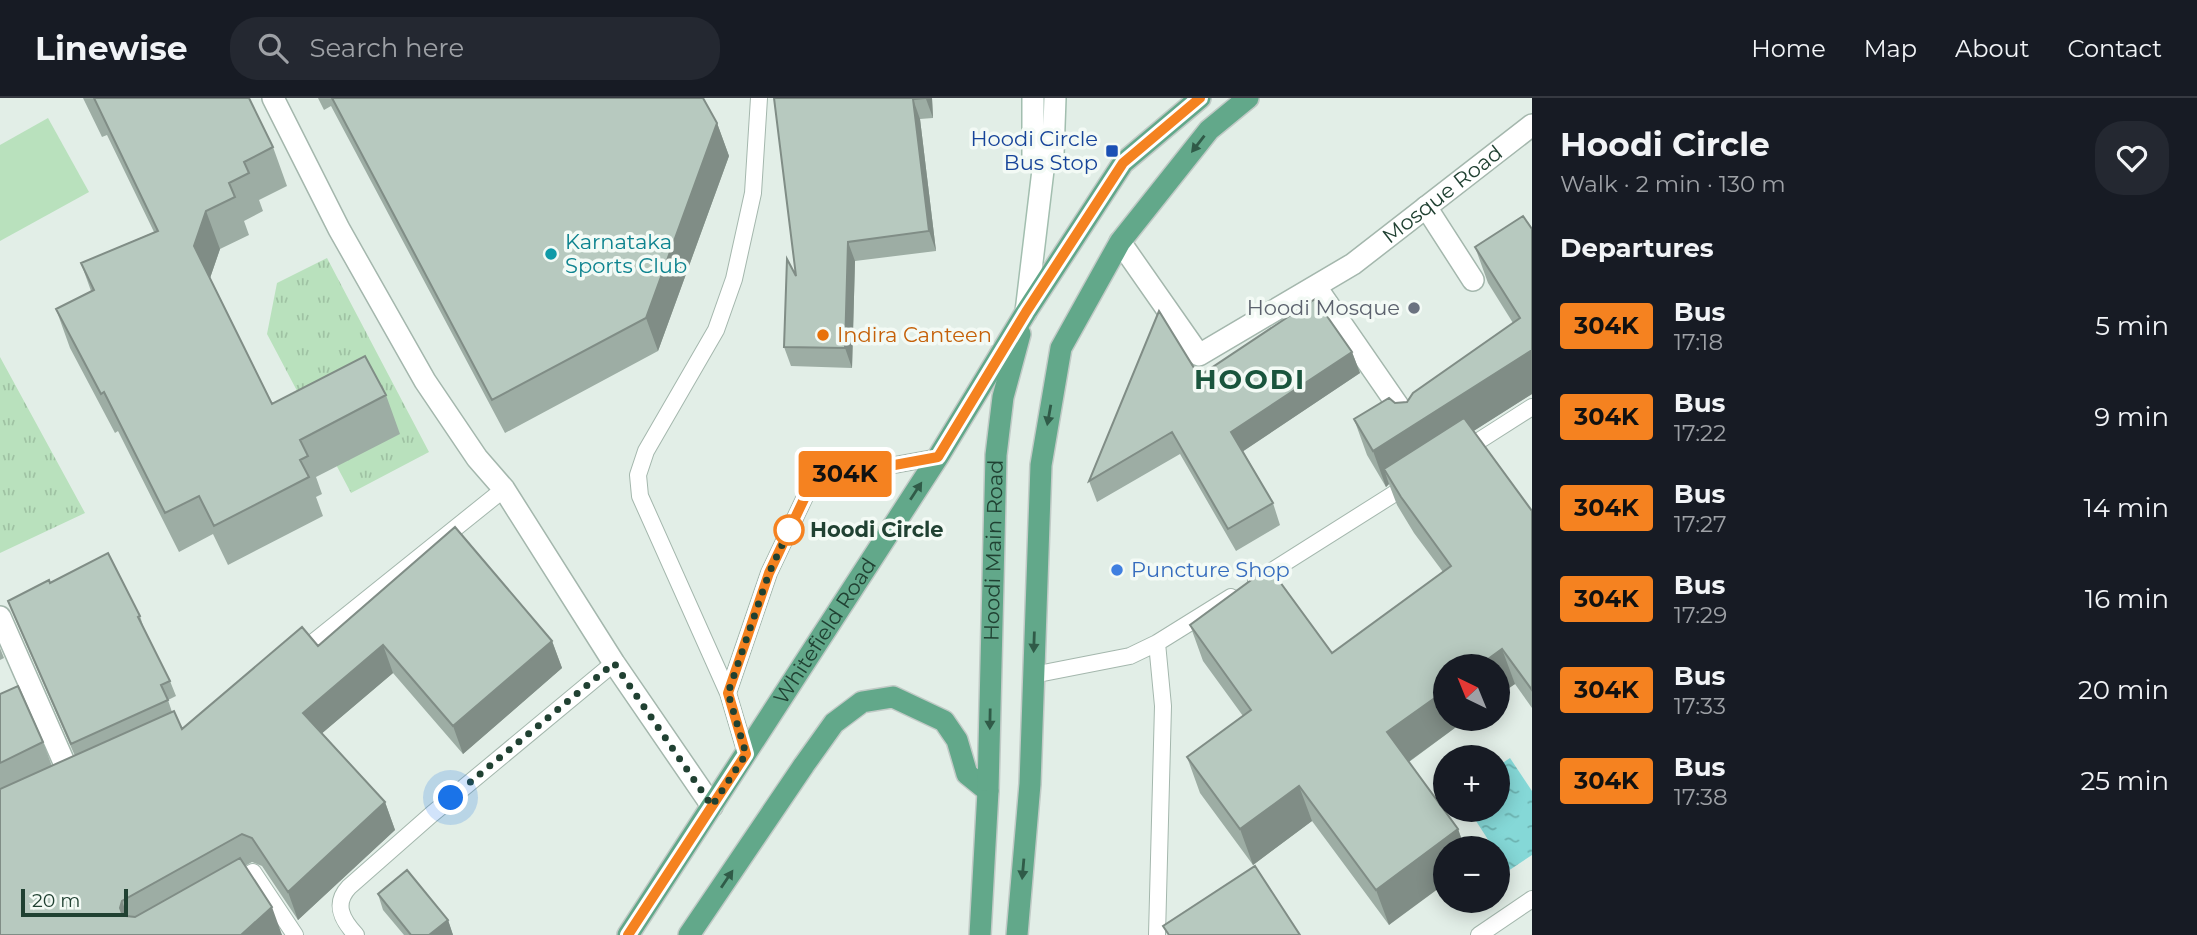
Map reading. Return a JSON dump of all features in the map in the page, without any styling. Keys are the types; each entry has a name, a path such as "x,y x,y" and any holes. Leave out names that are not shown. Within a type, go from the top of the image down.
{"main road":[{"name":"Whitefield Road","path":"628,935 938,457 1026,312 1123,163 1200,98"},
{"path":"1120,242 1209,130 1248,98"},
{"name":"Hoodi Main Road","path":"1017,935 1030,784 1041,466 1061,348 1120,242"},
{"name":"Hoodi Main Road","path":"980,935 988,791 996,455 1003,397 1026,312"},
{"path":"689,935 834,723 862,702 894,696 944,721 957,740 967,774 988,791"}],"street":[{"path":"273,98 338,229 425,381 477,458 504,489 614,663 712,806"},
{"path":"1032,98 1033,156 1048,162"},
{"name":"Hoodi Main Road","path":"1026,312 1055,98"},
{"name":"Mosque Road","path":"1120,242 1199,355 1353,264 1532,125"},
{"path":"1426,207 1473,280"},
{"path":"1316,286 1413,427"},
{"path":"0,617 76,773 46,787"}],"lane":[{"path":"746,754 728,693 640,496 638,475 646,451 716,330 734,279 753,193 759,98"},
{"path":"1450,459 1532,407"},
{"path":"728,693 769,573 813,480 938,457"},
{"path":"1033,675 1130,656 1157,643 1427,474"},
{"path":"311,644 504,489"},
{"path":"1157,643 1163,706 1157,935"},
{"path":"356,935 339,911 343,893 432,814 614,663"},
{"path":"219,891 253,872 295,935"},
{"path":"1479,935 1532,899"}],"green space":[{"path":"48,118 89,192 0,241 0,145"},
{"path":"327,258 429,452 351,493 267,334 277,283"},
{"path":"0,357 85,513 0,553"}],"water":[{"path":"1510,758 1532,791 1532,855 1510,870 1510,836 1486,836 1477,822 1510,822"}],"building":[{"path":"94,98 249,98 273,147 244,162 249,173 229,183 235,197 206,211 194,246 272,404 365,356 386,395 300,440 308,456 300,460 309,477 214,526 199,496 165,513 104,392 101,394 56,309 94,290 81,263 158,231"},
{"name":"Karnataka Sports Club","path":"332,98 703,98 717,123 646,318 492,400"},
{"path":"774,98 926,98 913,99 929,231 848,242 845,348 784,347 787,259 796,276"},
{"path":"1523,216 1532,229 1532,350 1373,451 1354,419 1389,398 1395,403 1407,402 1413,393 1520,318 1475,247"},
{"path":"1315,299 1352,352 1231,432 1273,503 1228,529 1172,432 1089,481 1159,311 1199,376"},
{"path":"1464,418 1532,511 1532,690 1510,660 1510,654 1506,654 1502,649 1495,654 1433,654 1433,699 1387,732 1433,795 1433,822 1453,822 1458,829 1449,836 1433,836 1433,848 1376,890 1299,786 1240,829 1187,757 1251,710 1190,625 1269,567 1332,653 1451,566 1384,469"},
{"path":"455,527 552,641 453,726 383,645 303,713 385,802 288,892 252,838 242,834 122,901 120,908 126,916 135,917 240,858 272,907 241,935 0,935 0,789 174,711 182,729 302,627 318,646"},
{"path":"108,553 170,681 161,685 168,700 71,744 8,601"},
{"path":"18,686 43,742 0,763 0,694"},
{"path":"1255,866 1300,935 1169,935 1163,926"},
{"path":"407,870 448,920 429,935 411,935 378,894"}],"bus line":[{"name":"304K","path":"628,935 746,754 728,693 769,573 813,480 938,457 1026,312 1123,163 1200,98"}],"place":[{"name":"Hoodi Circle Bus Stop","path":"1112,151"},
{"name":"Karnataka Sports Club","path":"551,254"},
{"name":"Hoodi Mosque","path":"1414,308"},
{"name":"Indira Canteen","path":"823,335"},
{"name":"Hoodi Circle","path":"789,530"},
{"name":"Puncture Shop","path":"1117,570"}],"district":[{"name":"HOODI","path":"1250,379"}],"route":[{"path":"451,798 614,663 712,806 746,754 728,693 769,573 791,526 789,530"}]}
